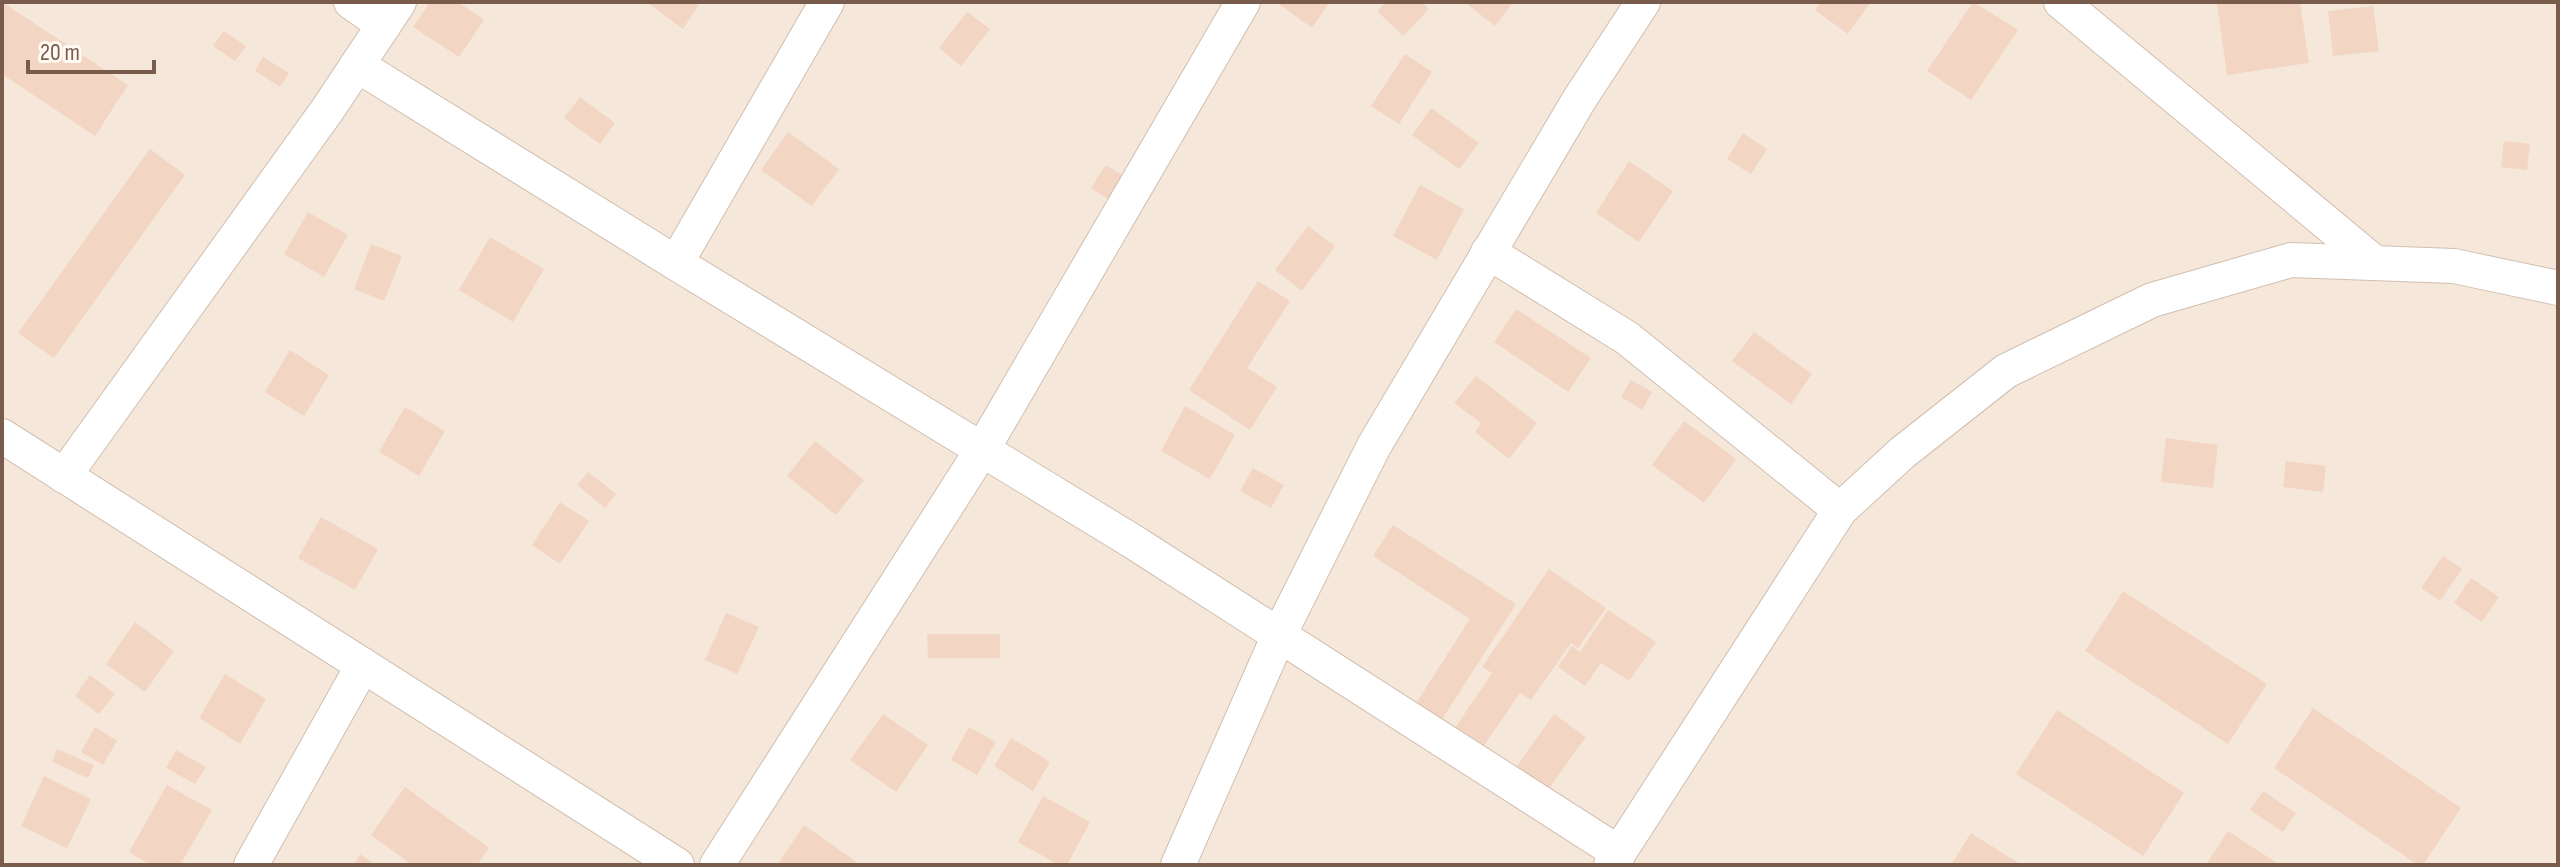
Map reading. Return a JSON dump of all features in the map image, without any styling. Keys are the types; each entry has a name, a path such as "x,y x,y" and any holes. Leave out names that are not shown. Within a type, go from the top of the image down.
{"street":[{"path":"64,476 328,109 392,14 351,2"},
{"path":"676,263 827,2"},
{"path":"717,865 982,450 1243,2"},
{"path":"1178,865 1279,635 1374,446 1579,100 1643,2"},
{"path":"2061,2 2375,263"},
{"path":"357,65 1279,635 1615,859 1840,510 1902,453 2006,371 2152,300 2291,260 2454,266 2558,288"},
{"path":"1488,252 1627,338 1840,510"},
{"path":"2,436 677,865"},
{"path":"251,865 363,665"}],"shaded area":[{"path":"2,2 2558,2 2558,865 2,865"}],"building":[{"path":"2,2 128,85 95,136 2,74"},
{"path":"430,2 458,2 484,20 459,57 413,27"},
{"path":"650,2 698,2 700,3 683,29"},
{"path":"1276,2 1330,2 1312,28"},
{"path":"1386,2 1422,2 1429,9 1403,36 1377,11"},
{"path":"1464,2 1513,2 1495,26"},
{"path":"1821,2 1871,2 1848,34 1815,10"},
{"path":"1973,2 2018,30 1971,100 1927,71"},
{"path":"2300,2 2309,63 2227,75 2217,3"},
{"path":"2373,6 2379,51 2333,56 2328,11"},
{"path":"967,12 990,29 961,66 939,48"},
{"path":"224,31 246,46 235,61 213,46"},
{"path":"1405,54 1432,72 1399,124 1371,106"},
{"path":"263,57 289,73 280,87 255,71"},
{"path":"580,97 615,123 600,144 564,118"},
{"path":"1431,108 1479,143 1459,169 1412,135"},
{"path":"788,132 839,169 812,206 761,170"},
{"path":"1743,133 1767,149 1751,174 1727,159"},
{"path":"2504,141 2530,144 2527,170 2501,167"},
{"path":"150,149 185,175 54,358 18,333"},
{"path":"1629,161 1673,191 1639,242 1596,213"},
{"path":"1106,165 1125,177 1110,200 1091,188"},
{"path":"1420,185 1464,209 1437,260 1393,236"},
{"path":"308,212 348,235 324,277 284,254"},
{"path":"1308,226 1335,246 1302,291 1275,270"},
{"path":"490,237 544,269 513,322 459,290"},
{"path":"371,244 402,256 384,301 354,289"},
{"path":"1258,281 1290,301 1247,368 1277,387 1250,430 1189,390"},
{"path":"1516,309 1591,358 1568,392 1494,342"},
{"path":"1754,332 1812,374 1791,404 1732,361"},
{"path":"290,350 329,375 304,416 265,392"},
{"path":"1476,376 1537,423 1509,459 1475,432 1481,423 1454,403"},
{"path":"1631,380 1652,392 1642,410 1621,397"},
{"path":"1185,406 1235,435 1210,479 1161,451"},
{"path":"405,407 445,431 419,476 379,452"},
{"path":"1684,421 1736,459 1704,503 1652,465"},
{"path":"2166,438 2218,445 2213,488 2161,482"},
{"path":"815,441 864,480 836,515 787,476"},
{"path":"2286,461 2326,466 2323,492 2283,487"},
{"path":"1253,468 1284,485 1271,508 1240,491"},
{"path":"588,472 616,494 605,508 577,485"},
{"path":"560,502 589,521 560,564 532,545"},
{"path":"321,517 378,549 355,590 298,558"},
{"path":"1393,525 1516,604 1439,724 1413,708 1470,619 1373,556"},
{"path":"2443,556 2462,569 2440,601 2421,588"},
{"path":"1549,569 1606,608 1578,648 1571,643 1531,700 1520,693 1483,747 1455,728 1492,673 1482,667"},
{"path":"2471,578 2499,597 2482,622 2454,603"},
{"path":"2123,591 2267,684 2228,744 2085,651"},
{"path":"1608,610 1656,642 1629,681 1601,663 1585,686 1558,667 1572,646 1580,652"},
{"path":"726,613 759,627 737,674 705,660"},
{"path":"135,622 174,651 145,692 106,664"},
{"path":"927,634 1000,634 1000,658 928,658"},
{"path":"225,674 266,699 240,744 199,718"},
{"path":"90,675 115,694 99,714 75,696"},
{"path":"2313,708 2461,808 2423,865 2418,865 2274,768"},
{"path":"2057,710 2184,793 2143,856 2016,774"},
{"path":"883,714 928,745 896,792 850,760"},
{"path":"1554,714 1586,737 1548,790 1516,767"},
{"path":"95,727 117,741 103,765 81,752"},
{"path":"969,727 996,742 977,775 951,760"},
{"path":"1011,738 1050,762 1033,791 994,766"},
{"path":"57,749 94,765 88,778 52,762"},
{"path":"176,750 206,767 195,784 166,768"},
{"path":"44,776 91,799 67,848 21,826"},
{"path":"167,785 212,810 180,865 150,865 129,852"},
{"path":"405,787 489,848 477,865 412,865 371,835"},
{"path":"2263,791 2296,813 2283,832 2250,810"},
{"path":"1043,796 1090,822 1067,865 1059,865 1018,842"},
{"path":"804,825 861,865 777,865"},
{"path":"2228,831 2280,865 2206,865"},
{"path":"1971,833 2022,865 1951,865"},
{"path":"360,854 376,865 353,865"}]}
